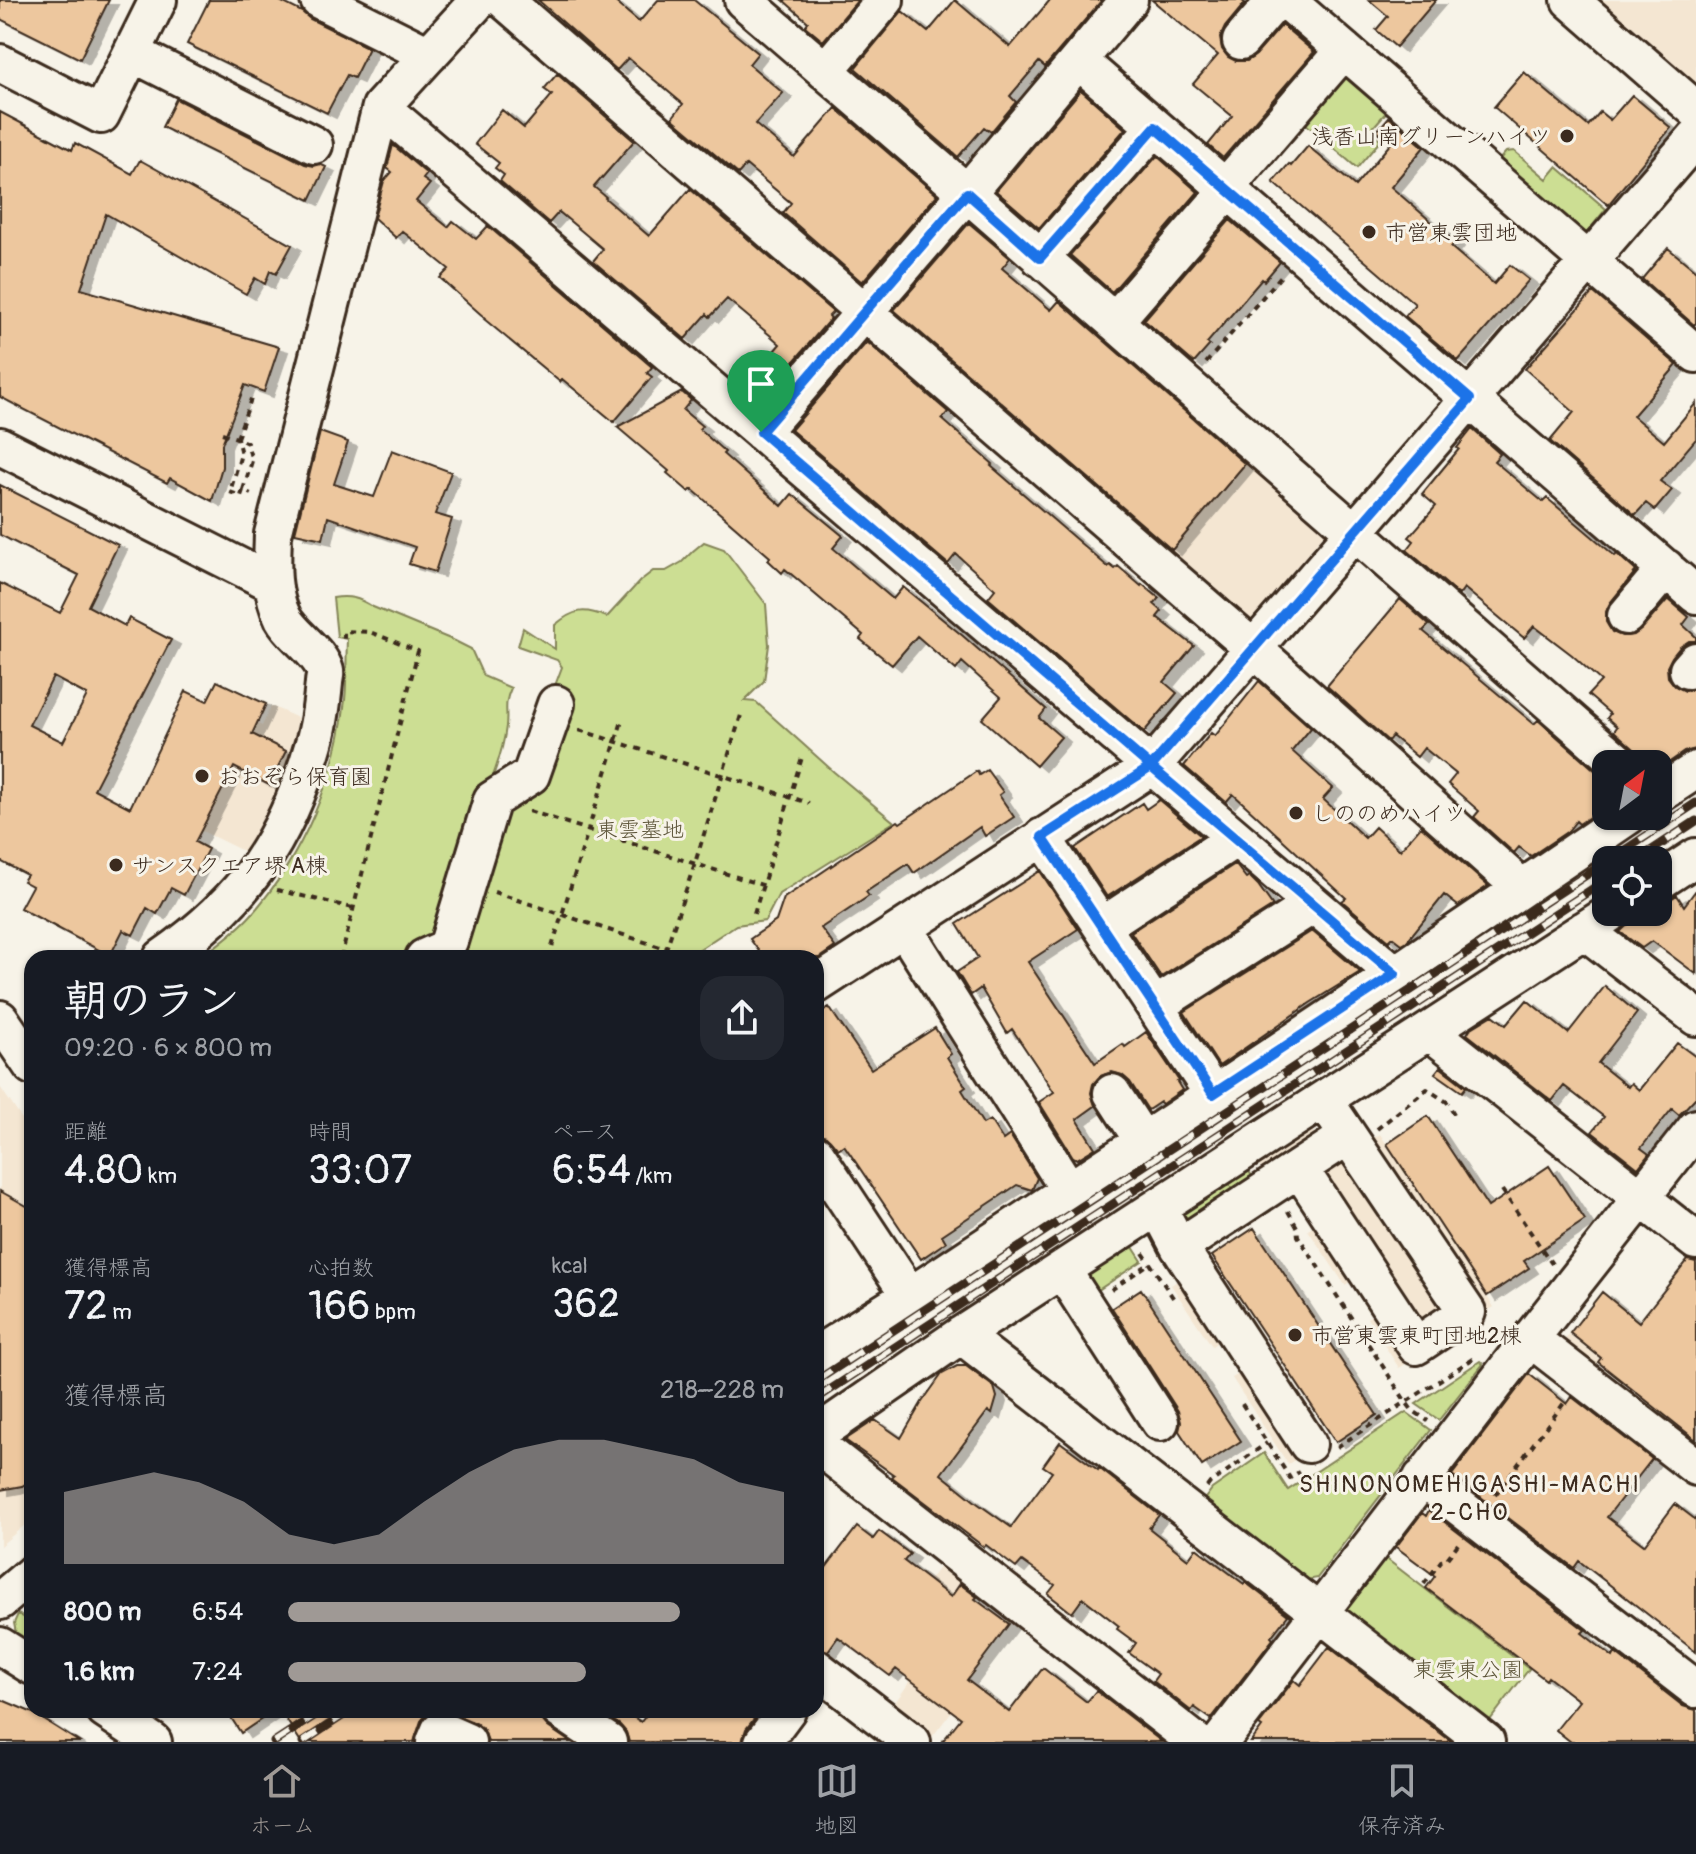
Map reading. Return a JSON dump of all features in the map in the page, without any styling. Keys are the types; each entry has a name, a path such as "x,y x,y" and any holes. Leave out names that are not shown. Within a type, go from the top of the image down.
{"street":[{"path":"0,63 101,115 158,0"},
{"path":"319,0 429,55"},
{"path":"174,950 194,936 233,899 257,869 276,839 303,780 321,719 325,671 284,619 272,583 273,534 381,107 479,0"},
{"path":"504,0 1254,649 1522,888"},
{"path":"825,71 885,0"},
{"path":"761,432 1129,0"},
{"path":"1241,41 1276,0"},
{"path":"1286,0 1696,354"},
{"path":"1570,0 1696,110"},
{"path":"760,5 825,71 1604,750"},
{"path":"1114,322 1344,50"},
{"path":"132,53 314,145"},
{"path":"1079,61 1696,595"},
{"path":"381,107 1395,974"},
{"path":"1040,258 1155,127"},
{"path":"824,980 1151,767 1696,137"},
{"path":"0,446 272,583"},
{"path":"1626,616 1666,568"},
{"path":"442,950 449,941 492,800 531,775 553,712"},
{"path":"1672,786 1696,770"},
{"path":"824,1350 910,1296 1607,830"},
{"path":"1042,837 1213,1094"},
{"path":"1102,926 1235,839"},
{"path":"1672,873 1696,857"},
{"path":"1155,1006 1313,905"},
{"path":"824,1429 961,1335 1592,925"},
{"path":"1603,926 1696,1017"},
{"path":"904,928 1069,1190"},
{"path":"0,1019 24,1050"},
{"path":"1429,1031 1696,1241"},
{"path":"1112,1093 1143,1141"},
{"path":"1299,1168 1416,1346 1467,1312 1363,1133 1324,1100"},
{"path":"1220,1742 1422,1478 1695,1132"},
{"path":"1164,1255 1299,1168 1363,1133"},
{"path":"824,1166 910,1296"},
{"path":"1158,1207 1164,1255 1313,1456"},
{"path":"1062,1270 1160,1422"},
{"path":"961,1335 1486,1742"},
{"path":"1531,1339 1696,1467"},
{"path":"824,1450 1196,1742"},
{"path":"1422,1478 1696,1689"},
{"path":"0,1601 24,1581"},
{"path":"0,1646 24,1661"},
{"path":"824,1675 912,1742"},
{"path":"122,1718 153,1742"},
{"path":"572,1718 608,1742"},
{"path":"763,1742 781,1718"},
{"path":"435,1742 440,1730 467,1742"}],"path":[{"path":"1186,385 1301,253"},
{"path":"230,492 241,454 237,438 252,396"},
{"path":"222,433 247,443 252,461 243,490"},
{"path":"343,950 418,651 370,632 344,631"},
{"path":"553,712 616,741 809,803"},
{"path":"466,883 666,949 742,712"},
{"path":"552,947 622,721"},
{"path":"754,914 803,754"},
{"path":"492,800 764,885"},
{"path":"267,887 353,908"},
{"path":"1363,1133 1427,1089 1447,1102 1454,1114"},
{"path":"1502,1190 1555,1269 1574,1283"},
{"path":"1126,1228 1164,1255 1176,1302"},
{"path":"1298,1236 1412,1410 1453,1439"},
{"path":"1085,1307 1164,1255"},
{"path":"1238,1397 1290,1478 1313,1456 1406,1402 1478,1354"},
{"path":"1424,1584 1441,1561 1446,1560 1583,1379"},
{"path":"1190,1513 1210,1483 1267,1443"}],"shaded area":[{"path":"1590,0 1696,0 1696,91"},
{"path":"1157,376 1332,525 1243,629 1069,478"},
{"path":"212,702 262,726 271,706 298,718 286,783 249,854 157,809"},
{"path":"0,1087 24,1122 24,1526 0,1546"},
{"path":"1310,1127 1319,1141 1267,1177 1257,1163"},
{"path":"1380,1134 1494,1307 1479,1316 1364,1144"},
{"path":"1349,1155 1452,1312 1420,1332 1317,1175"},
{"path":"1323,1220 1360,1276 1345,1285 1308,1230"},
{"path":"1185,1276 1225,1337 1212,1346 1171,1285"},
{"path":"1381,1309 1414,1359 1399,1368 1367,1318"},
{"path":"1569,1334 1600,1359 1588,1374 1557,1350"},
{"path":"1247,1369 1303,1455 1288,1464 1232,1378"},
{"path":"943,1562 965,1578 920,1638 899,1621"},
{"path":"911,1680 952,1711 929,1741 889,1711"}],"green space":[{"path":"1349,75 1389,109 1370,131 1381,140 1357,168 1300,119 1336,77"},
{"path":"1514,151 1547,179 1557,167 1606,209 1585,235 1498,161 1506,152"},
{"name":"東雲墓地","path":"704,542 724,549 766,604 769,645 764,681 744,701 756,702 894,822 779,894 765,921 736,925 698,950 437,950 438,944 424,950 210,950 240,927 270,892 301,841 325,786 341,729 346,685 347,639 337,637 333,598 358,599 471,649 483,676 511,688 506,703 504,741 490,784 524,768 562,667 557,660 518,646 523,628 555,649 555,625 562,620 580,612 607,617 653,571 666,571"},
{"path":"1245,1165 1255,1181 1192,1223 1183,1219 1178,1211"},
{"path":"1129,1241 1142,1261 1089,1296 1077,1276"},
{"path":"1480,1361 1483,1364 1439,1420 1416,1404"},
{"path":"1406,1412 1431,1430 1317,1578 1306,1580 1203,1501 1212,1489 1264,1453 1288,1490"},
{"name":"東雲東公園","path":"1384,1557 1529,1669 1484,1728 1343,1610"},
{"path":"18,1614 24,1618 24,1642 17,1638 14,1623"}],"building":[{"path":"0,0 109,0 80,59 0,19"},
{"path":"209,0 278,0 369,48 354,78 347,75 327,113 187,44"},
{"path":"538,0 613,0 639,22 658,0 694,0 758,53 749,64 783,93 755,124 794,157 836,108 937,195 862,282 783,213 791,203 746,165 738,174 672,118 683,104 628,58 617,70"},
{"path":"783,0 858,0 823,41 805,26 808,22"},
{"path":"955,0 1010,47 1050,0 1102,0 1045,67 1039,62 1010,96 1016,102 991,132 984,127 958,157 855,68 902,11 928,32"},
{"path":"1152,0 1241,0 1245,3 1220,38 1222,49 1236,61 1247,61 1256,55 1282,25 1314,52 1223,158 1208,145 1232,116 1193,84 1218,55"},
{"path":"1369,0 1436,0 1396,47 1376,30 1388,16"},
{"name":"浅香山南グリーンハイツ","path":"1524,72 1588,126 1600,112 1610,120 1632,95 1671,128 1608,205 1494,107"},
{"path":"557,74 634,141 594,187 649,236 690,189 833,312 759,402 743,387 780,344 727,299 710,317 707,314 685,339 593,261 603,249 559,212 549,223 500,181 504,175 495,168 499,163 475,144 502,110 524,128 552,95 544,89"},
{"path":"1081,90 1125,129 1039,228 996,191"},
{"path":"176,99 305,164 326,167 310,200 162,127"},
{"path":"0,112 72,150 75,143 132,174 140,160 292,245 276,274 270,271 265,284 255,278 246,294 106,214 81,289 279,347 264,392 245,385 222,444 222,467 212,501 170,478 167,483 0,397"},
{"name":"市営東雲団地","path":"1389,117 1424,147 1391,187 1455,242 1451,247 1494,284 1510,265 1529,280 1458,361 1405,316 1415,304 1273,182 1308,146 1355,186 1391,143 1377,131"},
{"path":"393,145 427,174 423,179 430,184 416,201 448,227 453,221 476,239 488,226 652,367 647,373 652,377 614,422 484,319 440,278 449,269 402,231 396,238 374,218 384,181 392,172 387,168"},
{"path":"1157,156 1198,192 1112,292 1070,255"},
{"path":"1230,220 1280,262 1207,343 1210,345 1194,363 1144,320"},
{"path":"969,223 1010,258 1002,268 1051,310 1059,301 1245,464 1172,550 894,310"},
{"path":"1668,248 1696,271 1694,325 1642,279"},
{"path":"1593,292 1677,365 1633,416 1664,442 1696,403 1696,439 1660,481 1672,490 1655,510 1646,503 1635,515 1550,441 1574,412 1525,369"},
{"path":"867,342 948,412 942,419 993,464 991,466 1108,567 1110,565 1115,569 1118,566 1159,598 1154,604 1162,611 1157,617 1194,646 1164,682 1177,693 1144,732 988,598 995,589 956,554 948,564 791,430"},
{"path":"682,392 691,400 683,410 702,426 699,429 782,506 792,494 843,536 833,548 893,599 903,587 1046,709 1039,718 1061,737 1036,766 982,719 1001,697 962,662 956,670 917,636 892,665 860,639 863,635 785,569 782,573 768,560 770,557 692,489 689,492 617,427"},
{"path":"1472,429 1500,454 1494,461 1543,502 1547,498 1636,571 1606,612 1606,622 1612,632 1622,636 1634,635 1668,599 1689,617 1683,625 1696,637 1696,641 1689,641 1680,647 1667,667 1668,677 1675,686 1685,691 1696,689 1696,749 1684,752 1672,760 1672,750 1635,750 1614,731 1617,727 1607,718 1610,714 1588,695 1601,681 1572,655 1534,626 1524,638 1464,588 1459,595 1407,550 1414,541 1409,537 1436,506 1422,494"},
{"path":"320,432 348,442 334,484 374,497 392,450 451,472 435,514 452,519 435,572 409,564 415,547 328,517 323,539 295,533"},
{"path":"0,485 118,545 88,606 125,626 129,618 171,640 94,789 130,808 186,691 207,701 217,681 266,704 252,734 286,751 269,785 234,767 195,842 208,849 184,895 171,888 157,914 147,908 133,935 123,930 113,950 99,950 20,908 32,886 23,881 27,875 0,861 0,583 60,613 79,575 0,535","holes":["53,677 87,695 63,742 29,725"]},
{"path":"1400,599 1429,625 1423,631 1534,724 1538,720 1592,768 1592,815 1579,824 1576,821 1568,831 1531,856 1519,847 1514,853 1474,817 1479,811 1448,784 1456,774 1424,748 1417,757 1392,736 1388,741 1327,686"},
{"path":"1259,681 1311,728 1292,751 1333,788 1323,799 1365,838 1375,827 1400,850 1421,826 1488,886 1458,906 1444,895 1407,941 1402,944 1393,937 1389,941 1342,901 1346,898 1233,794 1226,802 1184,766 1211,733 1215,736"},
{"path":"987,770 1003,792 999,795 1014,817 985,836 980,827 914,873 908,864 866,892 869,896 821,928 835,947 824,955 824,950 758,950 750,939 776,921 784,898 977,771 979,775"},
{"path":"1159,800 1201,836 1107,897 1075,848 1142,803 1146,809"},
{"path":"1235,864 1246,878 1249,876 1258,885 1273,906 1161,977 1131,932"},
{"path":"1040,871 1078,929 1028,962 1095,1063 1146,1032 1182,1090 1148,1110 1122,1075 1112,1072 1100,1076 1093,1084 1091,1093 1095,1106 1077,1119 1095,1148 1077,1159 1039,1102 1054,1092 1012,1029 1007,1033 981,988 971,995 957,972 978,958 957,924"},
{"path":"1696,890 1696,974 1652,941 1642,948 1620,932 1626,926 1672,926 1672,898 1677,895 1684,906"},
{"path":"1312,931 1360,972 1219,1066 1184,1012"},
{"path":"1605,986 1637,1013 1598,1063 1628,1087 1631,1083 1639,1090 1677,1043 1696,1057 1696,1097 1679,1115 1672,1109 1641,1148 1649,1154 1638,1168 1592,1132 1604,1117 1564,1086 1552,1101 1467,1034 1493,1015 1506,1025 1527,1000 1568,1033"},
{"path":"829,1007 871,1069 935,1028 951,1054 947,1057 966,1087 962,1090 983,1124 990,1120 1003,1140 1010,1135 1037,1178 1032,1190 1017,1185 942,1235 946,1242 921,1259 844,1145 838,1149 824,1135 824,1010"},
{"path":"1440,1067 1466,1087 1462,1092 1435,1073"},
{"path":"1428,1116 1488,1207 1549,1166 1585,1220 1524,1261 1529,1268 1487,1296 1387,1144"},
{"path":"0,1191 24,1204 24,1485 0,1490"},
{"name":"市営東雲東町団地2棟","path":"1254,1228 1377,1415 1336,1442 1212,1256"},
{"path":"1688,1260 1696,1262 1696,1440 1598,1362 1601,1358 1570,1333 1602,1292 1639,1322"},
{"path":"1141,1289 1241,1441 1202,1466 1179,1431 1181,1422 1178,1411 1112,1308"},
{"path":"957,1366 966,1366 994,1387 997,1397 992,1414 988,1411 941,1474 977,1503 1011,1527 1052,1472 1043,1466 1060,1442 1159,1515 1149,1528 1188,1559 1196,1548 1288,1615 1211,1719 1194,1707 1191,1711 1153,1681 1158,1674 1129,1653 1136,1643 1083,1598 1072,1613 1048,1594 1055,1585 1022,1561 1016,1568 986,1545 984,1547 845,1440 875,1420 901,1438 942,1374"},
{"path":"1529,1374 1567,1404 1572,1397 1652,1459 1607,1517 1644,1545 1675,1504 1696,1520 1696,1652 1579,1561 1574,1568 1452,1475"},
{"path":"1429,1510 1585,1630 1582,1633 1613,1657 1615,1653 1683,1706 1696,1710 1696,1742 1571,1742 1556,1730 1579,1701 1548,1677 1546,1680 1426,1588 1435,1576 1396,1547 1422,1513 1426,1516"},
{"path":"857,1527 873,1539 879,1531 910,1554 904,1561 951,1597 960,1584 1009,1624 967,1680 1009,1712 1043,1668 1087,1702 1096,1691 1162,1742 942,1742 961,1718 896,1669 890,1676 838,1637 828,1651 824,1650 824,1570"},
{"path":"1329,1647 1452,1742 1251,1742 1262,1727 1259,1725 1294,1680 1300,1685"},
{"path":"0,1699 24,1709 24,1718 41,1718 79,1742 0,1742"},
{"path":"231,1718 263,1718 241,1733"},
{"path":"285,1718 424,1718 414,1742 301,1742"},
{"path":"464,1718 541,1718 548,1727 570,1742 488,1742 484,1730"},
{"path":"610,1718 635,1718 641,1722 644,1718 755,1718 746,1729 742,1742 629,1742 620,1725"}],"railway":[{"path":"1631,846 1696,803"},
{"path":"1658,846 1696,821"},
{"path":"824,1376 1592,871"},
{"path":"824,1394 1592,889"},
{"path":"274,1742 311,1718"},
{"path":"303,1742 339,1718"}],"place":[{"name":"浅香山南グリーンハイツ","path":"1567,136"},
{"name":"市営東雲団地","path":"1369,232"},
{"name":"おおぞら保育園","path":"202,776"},
{"name":"しののめハイツ","path":"1296,813"},
{"name":"サンスクエア堺 A棟","path":"116,865"},
{"name":"市営東雲東町団地2棟","path":"1295,1335"}],"district":[{"name":"SHINONOMEHIGASHI-MACHI 2-CHO","path":"1470,1498"}],"route":[{"path":"761,432 967,193 1040,258 1155,127 1470,399 1151,767 1395,974 1213,1094 1042,837 1151,767 761,432"}]}
